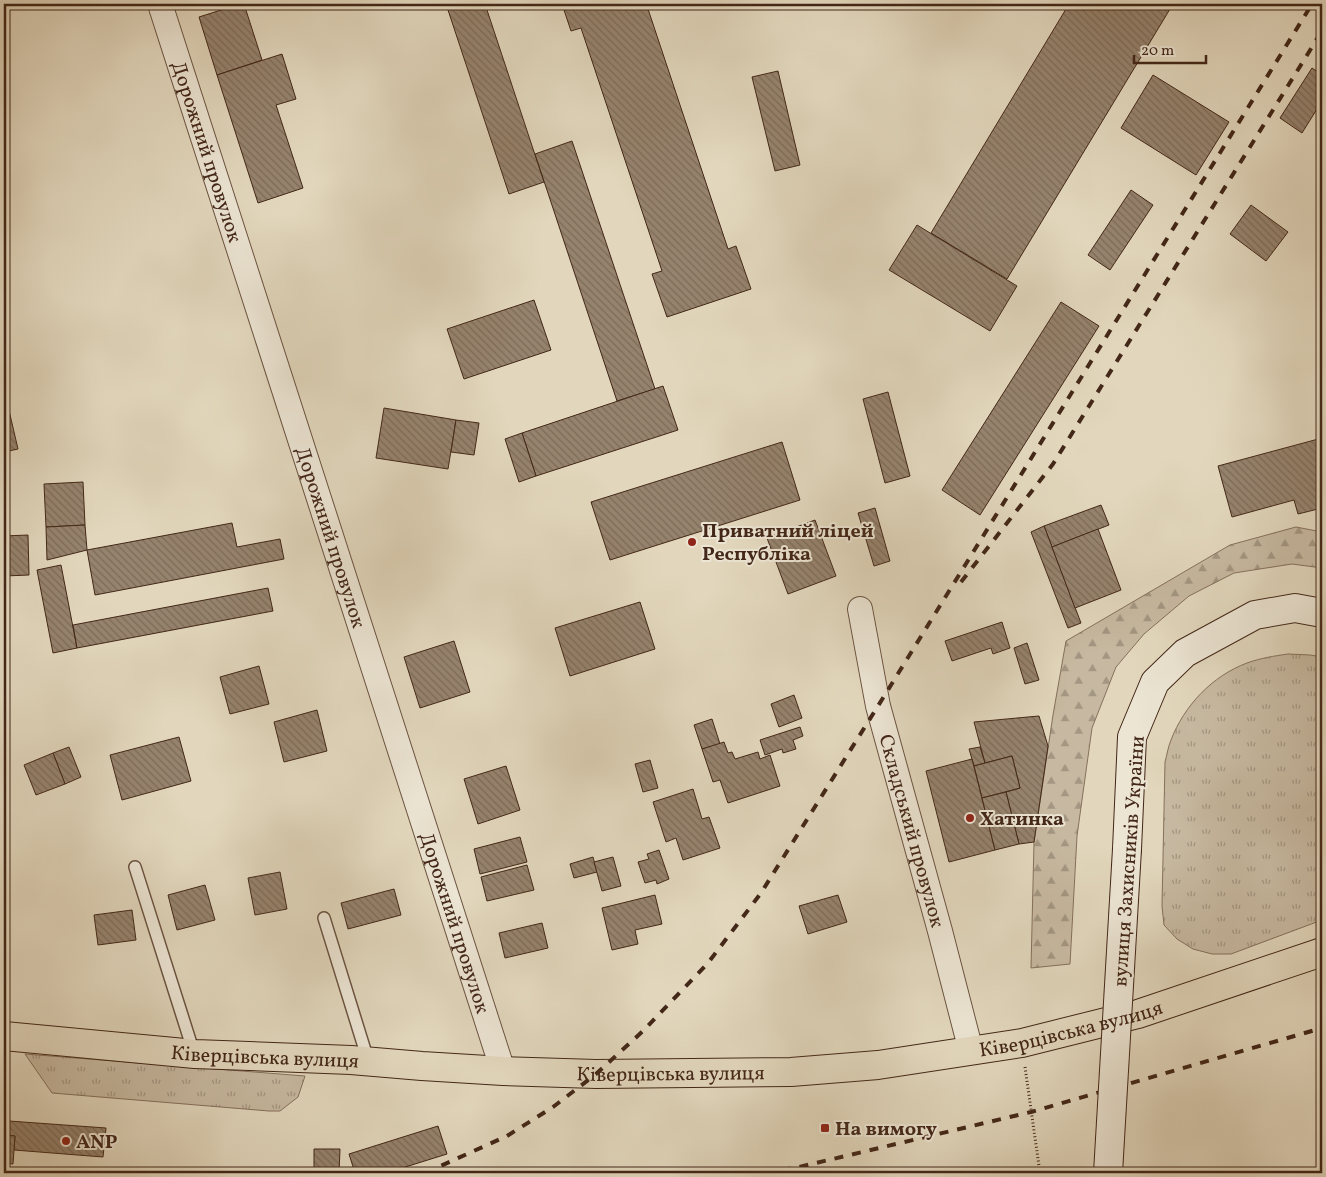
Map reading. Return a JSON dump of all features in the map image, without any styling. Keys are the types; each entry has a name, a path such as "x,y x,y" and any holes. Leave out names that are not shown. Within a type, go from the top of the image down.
{"main road":[{"name":"вулиця Захисників України","path":"1108,1173 1132,737 1155,682 1185,653 1256,615 1295,608 1322,613"},
{"name":"Ківерцівська вулиця","path":"4,1036 195,1054 369,1062 503,1071 596,1074 791,1072 878,1066 1022,1043 1138,1014 1322,952"}],"street":[{"name":"Дорожний провулок","path":"160,4 503,1071"},
{"name":"Складський провулок","path":"860,609 878,706 940,931 970,1051"}],"lane":[{"path":"135,867 195,1054"},
{"path":"324,918 369,1062"}],"path":[{"path":"1022,1043 1040,1173"}],"green space":[{"path":"1296,527 1322,532 1322,568 1292,564 1234,573 1189,596 1144,634 1116,667 1092,728 1077,836 1070,964 1031,968 1034,842 1066,641 1230,545"},
{"path":"1288,654 1322,657 1322,920 1231,954 1212,954 1193,949 1177,939 1164,925 1162,906 1165,762 1169,745 1183,715 1211,684 1247,663 1262,658"},
{"path":"25,1054 305,1076 298,1097 280,1111 269,1111 52,1093"}],"building":[{"path":"244,4 262,60 217,75 199,17"},
{"path":"446,4 485,4 544,182 509,194"},
{"path":"562,4 652,4 647,6 728,249 736,246 751,289 667,317 652,274 662,271 581,28 571,31"},
{"path":"1069,4 1173,4 1007,279 931,233"},
{"path":"282,54 296,99 276,105 303,188 258,203 217,75"},
{"path":"1312,68 1322,75 1322,101 1302,133 1280,118"},
{"path":"778,71 800,165 775,171 752,77"},
{"path":"1153,75 1229,122 1196,175 1121,128"},
{"path":"572,141 655,389 617,401 535,154"},
{"path":"1131,190 1153,205 1110,270 1088,255"},
{"path":"1251,205 1288,232 1266,261 1230,234"},
{"path":"917,225 1017,286 990,331 889,270"},
{"path":"534,300 551,350 464,379 447,329"},
{"path":"1061,302 1099,326 980,515 942,490"},
{"path":"663,386 678,430 536,476 522,433"},
{"path":"4,389 18,449 4,452"},
{"path":"888,392 910,476 885,483 863,399"},
{"path":"384,408 456,420 448,469 376,458"},
{"path":"456,420 479,423 474,455 451,452"},
{"path":"522,433 536,476 519,482 505,439"},
{"path":"1322,438 1322,508 1298,514 1294,500 1232,517 1218,466"},
{"path":"782,442 800,500 610,560 591,502"},
{"path":"83,482 85,525 46,527 44,484"},
{"path":"1101,505 1109,525 1052,547 1044,526"},
{"path":"875,508 890,561 874,566 858,513"},
{"path":"815,520 836,576 788,594 767,538"},
{"path":"232,523 237,547 280,539 284,559 95,595 87,550"},
{"path":"85,525 87,550 47,560 46,527"},
{"path":"1044,526 1081,623 1068,628 1031,532"},
{"path":"1098,529 1121,590 1075,608 1052,547"},
{"path":"28,535 29,575 4,576 4,536"},
{"path":"61,565 77,648 53,653 37,570"},
{"path":"268,588 273,611 77,648 73,625"},
{"path":"640,602 655,649 570,676 555,628"},
{"path":"1002,622 1010,648 993,654 991,648 952,661 945,641"},
{"path":"454,641 470,692 420,708 404,657"},
{"path":"1027,643 1039,680 1025,684 1014,648"},
{"path":"259,666 269,704 230,714 220,677"},
{"path":"794,695 802,718 779,727 771,704"},
{"path":"317,710 327,751 284,762 274,722"},
{"path":"1039,716 1048,746 1034,842 1019,844 1006,792 1020,788 1012,756 985,763 974,722"},
{"path":"712,719 720,744 702,749 694,725"},
{"path":"800,727 803,736 793,740 796,749 783,753 782,749 765,755 760,740"},
{"path":"179,737 191,781 122,800 110,755"},
{"path":"724,742 728,753 732,752 735,759 758,752 760,759 770,755 780,786 728,803 720,780 713,782 702,749"},
{"path":"69,747 81,777 65,784 53,753"},
{"path":"980,747 985,763 974,766 969,749"},
{"path":"53,753 65,784 36,795 24,765"},
{"path":"1012,756 1020,788 982,798 974,766"},
{"path":"972,759 995,850 949,862 926,771"},
{"path":"650,760 658,788 643,792 635,764"},
{"path":"506,766 520,810 478,824 464,779"},
{"path":"693,789 702,819 709,817 720,848 683,860 676,838 666,842 653,802"},
{"path":"1006,792 1019,844 995,850 982,798"},
{"path":"520,837 527,862 480,874 474,849"},
{"path":"659,850 669,879 657,884 656,880 645,883 638,862 649,859 647,854"},
{"path":"593,857 597,872 574,878 570,864"},
{"path":"613,857 621,886 602,891 594,862"},
{"path":"527,865 534,890 487,901 481,877"},
{"path":"280,872 287,909 255,915 248,878"},
{"path":"205,885 215,920 177,930 168,895"},
{"path":"394,889 401,915 348,929 341,903"},
{"path":"655,895 662,924 635,930 638,944 612,950 602,908"},
{"path":"838,895 847,922 808,934 799,906"},
{"path":"132,910 136,940 98,945 94,915"},
{"path":"542,923 548,948 505,958 499,933"},
{"path":"9,1121 106,1128 103,1157 14,1150 15,1136 8,1135"},
{"path":"438,1126 447,1154 386,1173 355,1173 349,1154"},
{"path":"4,1135 15,1136 13,1164 4,1163"},
{"path":"314,1149 340,1149 339,1173 314,1173"}],"railway":[{"path":"425,1173 507,1136 553,1107 596,1074 643,1031 708,963 761,893 1312,4"},
{"path":"961,582 1053,464 1322,31"},
{"path":"764,1173 799,1167 1031,1112 1322,1028"}],"place":[{"name":"Приватний ліцей Республіка","path":"692,542"},
{"name":"Хатинка","path":"970,818"},
{"name":"На вимогу","path":"825,1128"},
{"name":"ANP","path":"66,1141"}]}
